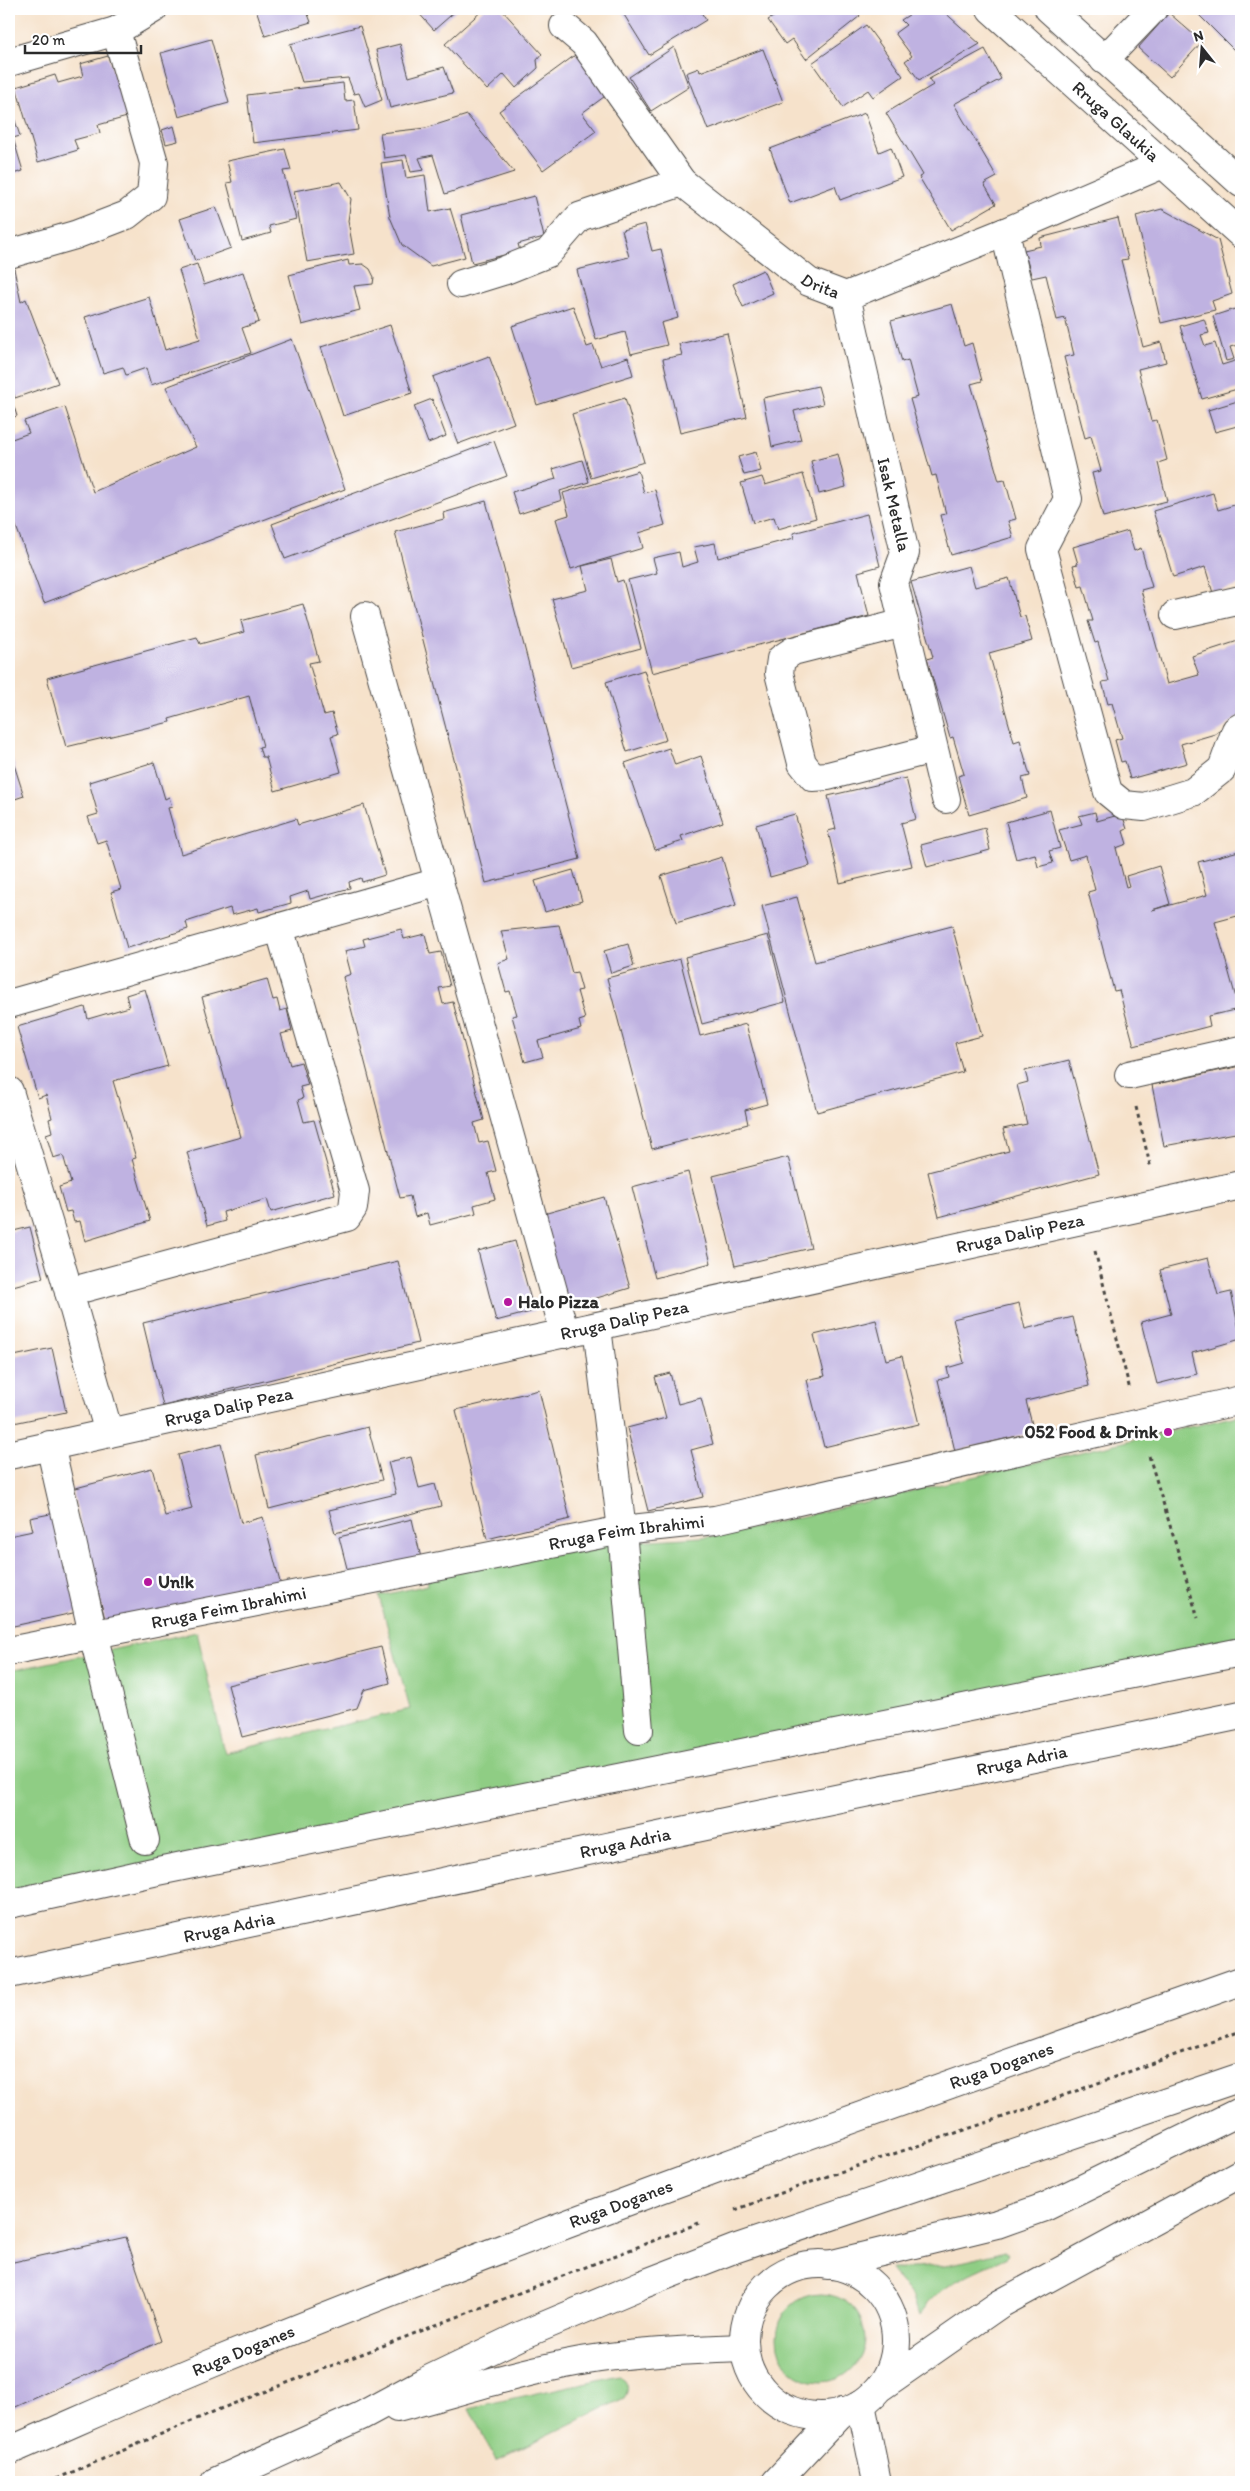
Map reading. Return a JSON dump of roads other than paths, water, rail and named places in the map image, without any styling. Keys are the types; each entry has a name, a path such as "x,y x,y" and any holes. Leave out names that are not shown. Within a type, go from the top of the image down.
{"street":[{"path":"10,57 116,32 152,9"},
{"name":"Rruga Glaukia","path":"991,9 1241,234"},
{"name":"Rruga Glaukia","path":"1049,9 1241,183"},
{"path":"1104,60 1153,9"},
{"name":"Drita","path":"564,26 584,43 682,182 809,282 846,296 1005,232 1163,164"},
{"path":"9,254 75,235 127,215 151,196 154,163 116,32"},
{"path":"461,284 503,271 548,253 579,217 682,182"},
{"path":"1005,232 1068,499 1042,549 1108,792 1124,804 1144,807 1193,792 1222,769 1236,730 1241,728"},
{"name":"Isak Metalla","path":"846,296 905,554 894,583 946,799"},
{"path":"1175,615 1241,600"},
{"path":"365,616 565,1334"},
{"path":"904,623 793,651 781,659 779,673 802,763 813,777 828,776 933,748"},
{"path":"9,1004 438,882"},
{"path":"69,1292 347,1217 352,1208 355,1191 279,927"},
{"path":"1128,1075 1241,1050"},
{"path":"9,1091 109,1433"},
{"name":"Rruga Dalip Peza","path":"9,1454 1241,1185"},
{"path":"597,1327 622,1530 639,1730"},
{"name":"Rruga Feim Ibrahimi","path":"9,1652 622,1530 715,1520 1241,1400"},
{"path":"50,1445 93,1634 145,1840"},
{"path":"9,1904 163,1870 1241,1652"},
{"name":"Rruga Adria","path":"9,1974 1241,1715"},
{"name":"Ruga Doganes","path":"9,2451 207,2365 448,2269 812,2133 1241,1981"},
{"path":"215,2482 361,2416 424,2382 520,2336 641,2285 734,2249 1241,2077"},
{"path":"1241,2110 1045,2207 997,2224 827,2265 807,2266 793,2270 770,2283 756,2299 747,2317 744,2348 752,2375 761,2388 775,2401 793,2411 812,2415 860,2402 1000,2304 1241,2173"},
{"path":"734,2249 758,2251 793,2270"},
{"path":"776,2482 860,2402 888,2372 894,2353 895,2332 890,2312 880,2295 866,2280 848,2270 827,2265"},
{"path":"361,2416 524,2373 581,2361 680,2350 744,2348"},
{"path":"860,2402 877,2482"}],"place":[{"name":"Halo Pizza","path":"508,1302"},
{"name":"052 Food & Drink","path":"1168,1432"},
{"name":"Un!k","path":"148,1582"}]}
